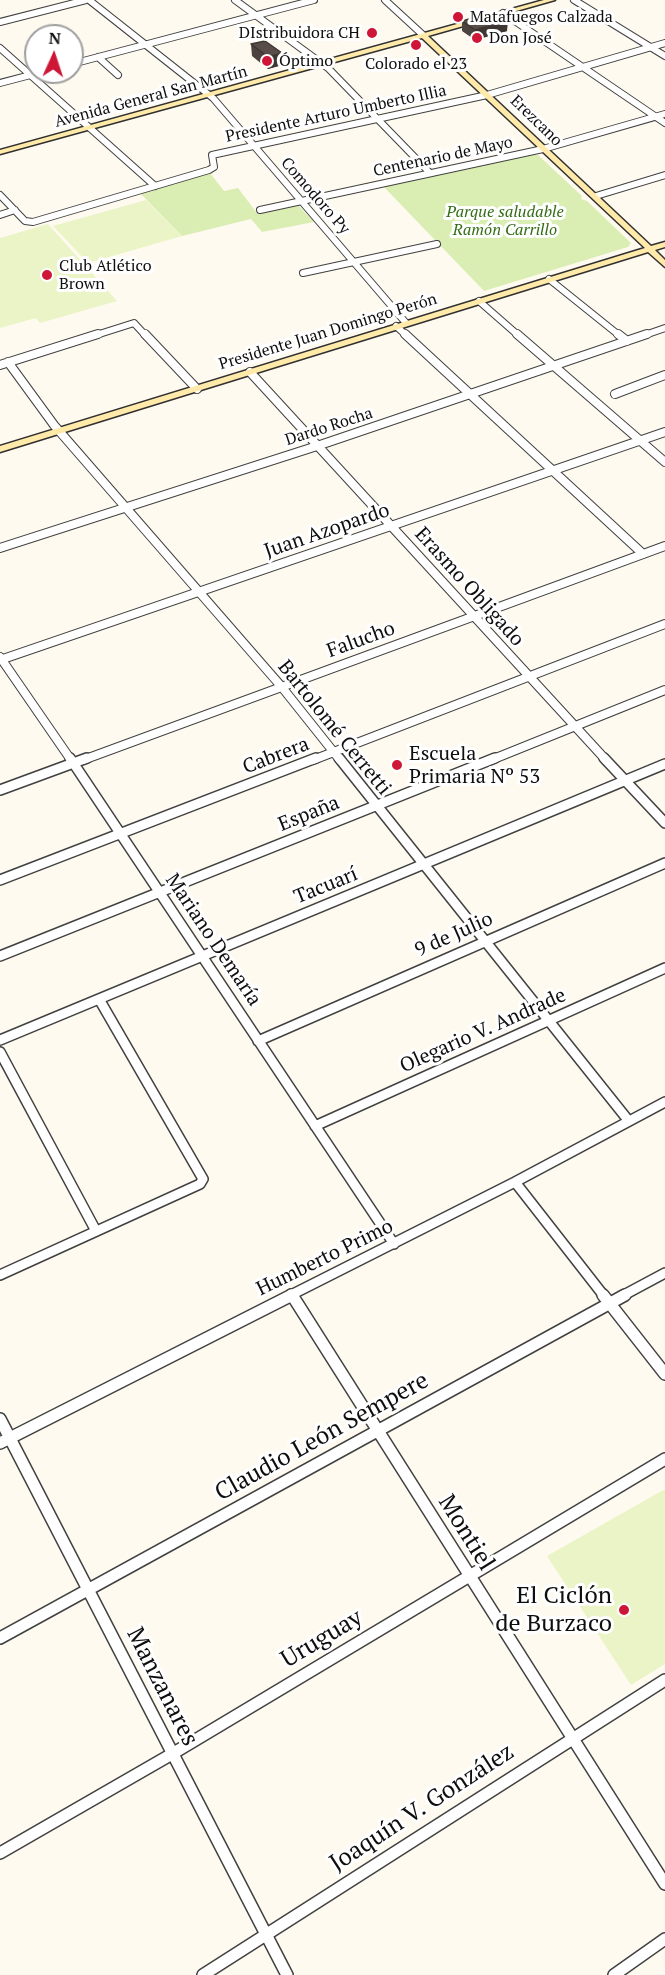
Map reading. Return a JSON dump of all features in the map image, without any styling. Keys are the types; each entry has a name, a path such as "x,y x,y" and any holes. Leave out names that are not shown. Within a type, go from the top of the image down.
{"street":[{"path":"0,22 87,0"},
{"name":"Comodoro Py","path":"87,0 209,94 406,323"},
{"path":"235,0 322,64 430,173"},
{"path":"84,61 314,0"},
{"name":"Erezcano","path":"385,0 596,196 665,264"},
{"name":"Avenida General San Martín","path":"0,152 552,0"},
{"path":"574,0 665,56"},
{"path":"503,13 665,123"},
{"name":"Presidente Arturo Umberto Illia","path":"15,210 28,222 212,169 214,167 212,155 487,95 665,43"},
{"path":"0,48 24,69"},
{"path":"98,57 118,75"},
{"path":"0,83 24,77"},
{"path":"41,84 155,186"},
{"name":"Centenario de Mayo","path":"260,210 543,149 665,114"},
{"path":"596,196 665,175"},
{"path":"0,195 15,210 0,215"},
{"path":"303,273 437,244"},
{"name":"Presidente Juan Domingo Perón","path":"0,449 665,244"},
{"path":"549,279 627,341"},
{"path":"479,301 665,462"},
{"path":"0,365 134,323 197,389"},
{"path":"396,326 643,554"},
{"name":"Dardo Rocha","path":"0,548 317,446 665,328"},
{"name":"Bartolomé Cerretti","path":"8,362 60,431 281,686 483,942 628,1120"},
{"name":"Erasmo Obligado","path":"250,372 475,616 527,676 665,823"},
{"path":"615,394 665,375"},
{"name":"Juan Azopardo","path":"1,659 393,527 665,432"},
{"name":"Falucho","path":"0,790 665,546"},
{"name":"Cabrera","path":"0,880 665,624"},
{"name":"Mariano Demaría","path":"1,659 73,762 394,1244"},
{"name":"España","path":"0,956 665,690"},
{"name":"Tacuarí","path":"0,1040 665,764"},
{"name":"9 de Julio","path":"258,1041 665,863"},
{"name":"Olegario V. Andrade","path":"315,1126 665,968"},
{"path":"0,1275 200,1184 202,1176 99,999"},
{"path":"0,1052 96,1231"},
{"name":"Humberto Primo","path":"5,1441 515,1182 665,1102"},
{"path":"515,1182 665,1374"},
{"name":"Claudio León Sempere","path":"0,1638 665,1273"},
{"name":"Montiel","path":"291,1294 665,1884"},
{"name":"Manzanares","path":"0,1419 5,1441 88,1590 287,1975"},
{"name":"Uruguay","path":"0,1853 172,1754 665,1459"},
{"name":"Joaquín V. González","path":"203,1975 665,1680"},
{"path":"614,1975 665,1938"}],"green space":[{"name":"Parque saludable Ramón Carrillo","path":"531,154 538,155 582,196 581,199 587,201 631,243 628,247 484,291 384,187"},
{"path":"210,173 224,191 238,188 257,213 298,205 314,222 262,232 251,219 182,236 140,193"},
{"path":"146,200 182,236 88,263 53,226"},
{"name":"Club Atlético Brown","path":"48,224 117,301 40,323 36,318 0,328 0,238"},
{"name":"El Ciclón de Burzaco","path":"665,1489 665,1664 631,1685 547,1556"}],"building":[{"path":"494,12 508,21 475,30 462,21"},
{"path":"265,41 282,53 268,57 251,44"}],"place":[{"name":"Matafuegos Calzada","path":"458,17"},
{"name":"DIstribuidora CH","path":"372,33"},
{"name":"Don José","path":"477,38"},
{"name":"Colorado el 23","path":"416,45"},
{"name":"Óptimo","path":"267,61"},
{"name":"Club Atlético Brown","path":"47,275"},
{"name":"Escuela Primaria Nº 53","path":"397,765"},
{"name":"El Ciclón de Burzaco","path":"624,1610"}]}
